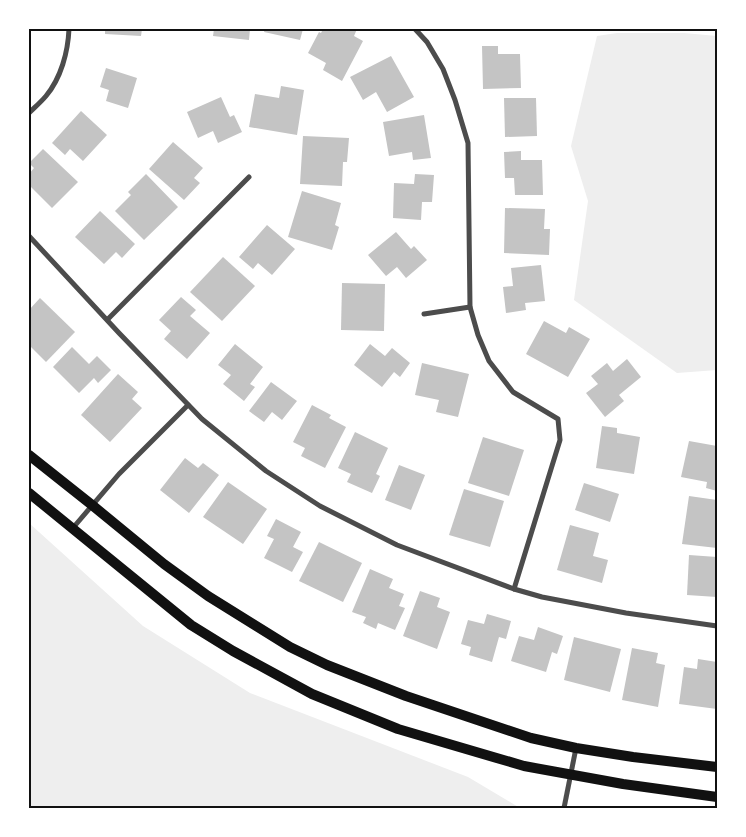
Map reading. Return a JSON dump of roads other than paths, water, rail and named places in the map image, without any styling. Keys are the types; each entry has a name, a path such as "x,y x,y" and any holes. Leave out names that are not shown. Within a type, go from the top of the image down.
{"main road":[{"path":"29,455 164,564 208,596 290,647 327,665 406,696 531,738 576,748 632,757 717,767"},
{"path":"29,493 72,530 191,625 312,694 407,732 524,766 570,776 717,797"}],"street":[{"path":"29,113 47,95 57,77 68,51 69,29"},
{"path":"415,29 427,42 443,69 468,143 470,307 478,335 489,362 512,392 558,419 560,440 514,589"},
{"path":"108,319 249,177"},
{"path":"29,236 188,405 266,470 320,506 397,545 514,589 542,597 626,613 717,626"},
{"path":"424,314 470,307"},
{"path":"72,530 118,474 188,405"},
{"path":"564,808 576,748"}]}
